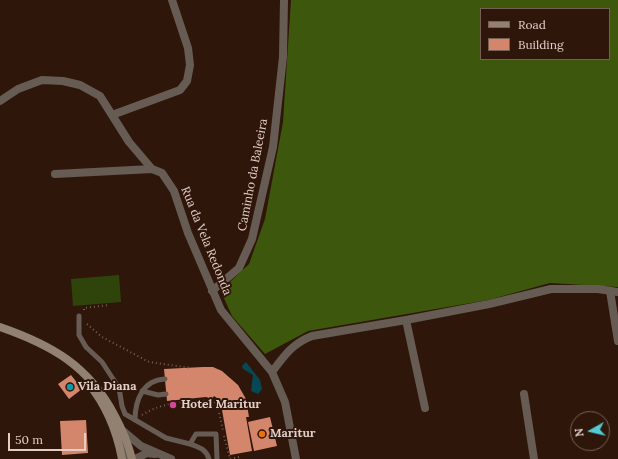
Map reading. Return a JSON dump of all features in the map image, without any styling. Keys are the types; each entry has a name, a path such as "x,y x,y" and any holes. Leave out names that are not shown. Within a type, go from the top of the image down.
{"street":[{"path":"112,115 180,90 187,81 190,65 188,48 172,0"},
{"name":"Caminho da Baleeira","path":"212,291 239,268 252,239 273,147 283,57 284,0"},
{"name":"Rua da Vela Redonda","path":"0,101 18,89 42,80 63,81 80,85 100,96 129,142 152,168 162,173 174,191 188,233 221,310 272,372 285,402 296,459"},
{"path":"55,174 152,168"},
{"path":"272,372 292,345 312,336 489,304 551,289 598,289 614,291 618,341"},
{"path":"406,320 425,408"},
{"path":"0,327 22,334 67,358 91,379 105,396 124,442 128,459"},
{"path":"524,394 534,459"},
{"path":"118,429 141,446 171,459"},
{"path":"118,429 122,459"},
{"path":"118,429 133,459 148,453 160,455"}],"lane":[{"path":"82,315 79,335 86,347 102,362 119,388 122,406 126,414 166,438 200,447 207,452 208,459"},
{"path":"135,420 137,400 142,391 156,379 165,379"},
{"path":"142,391 158,395 166,394"},
{"path":"190,444 196,434 216,434 217,459"}],"path":[{"path":"82,315 84,308 108,305"},
{"path":"85,320 102,338 149,362 191,368"},
{"path":"135,420 156,407 171,403 213,400 218,408 230,459 239,457"}],"green space":[{"path":"291,0 618,0 618,287 550,283 488,300 308,331 265,354 232,316 223,296 231,281 249,264 265,219 283,122"},
{"path":"119,275 121,302 73,306 71,279"}],"water":[{"path":"246,362 260,380 262,389 258,394 251,391 253,375 243,369 242,366"}],"building":[{"path":"213,367 222,371 238,385 246,399 249,417 246,417 252,451 230,455 222,410 225,410 220,400 214,396 212,399 206,397 167,401 164,369"},
{"name":"Vila Diana","path":"71,375 82,389 69,399 58,384"},
{"name":"Maritur","path":"270,417 277,446 254,451 248,422"},
{"path":"86,420 88,453 62,455 60,421"}],"place":[{"name":"Vila Diana","path":"70,387"},
{"name":"Hotel Maritur","path":"173,405"},
{"name":"Maritur","path":"262,434"}]}
